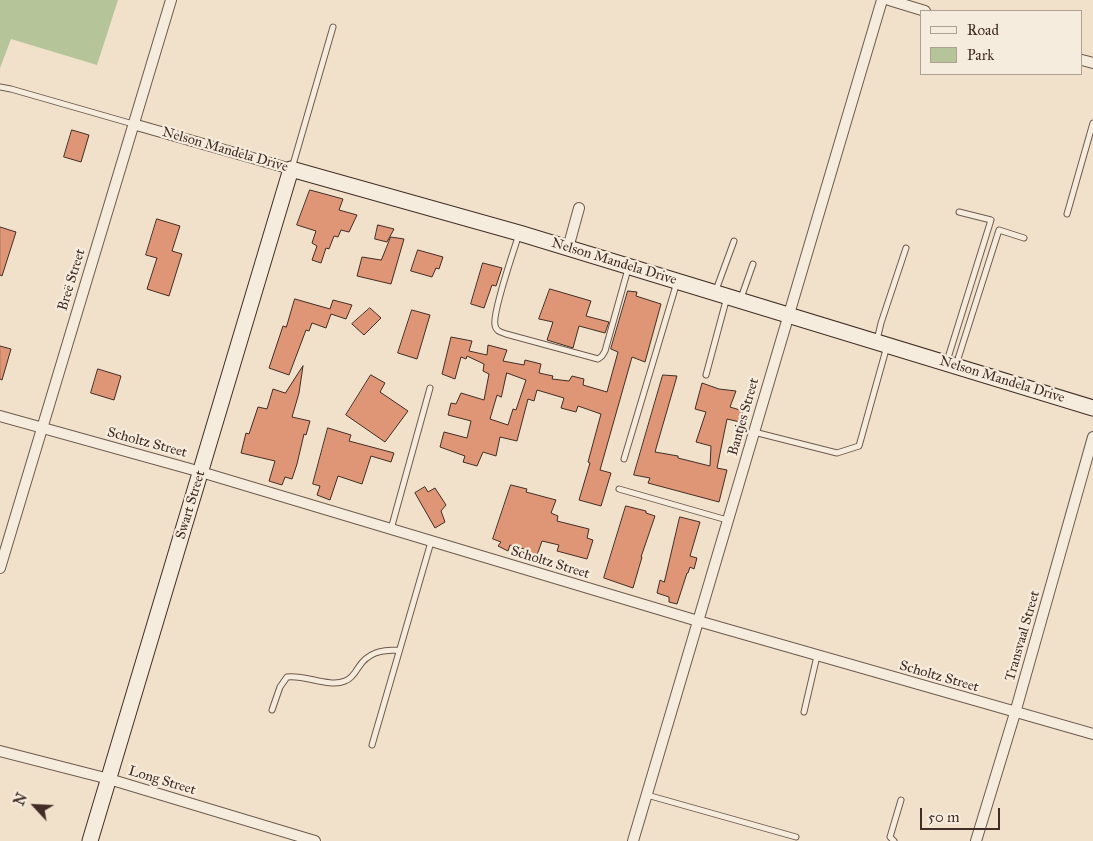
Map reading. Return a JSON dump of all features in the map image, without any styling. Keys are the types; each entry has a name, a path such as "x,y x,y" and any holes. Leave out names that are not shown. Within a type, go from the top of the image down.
{"main road":[{"name":"Nelson Mandela Drive","path":"292,169 568,248 1093,408"},
{"name":"Swart Street","path":"90,841 292,169"}],"street":[{"name":"Breë Street","path":"0,568 171,0"},
{"name":"Bantjes Street","path":"633,841 882,0"},
{"path":"889,0 922,10"},
{"name":"Nelson Mandela Drive","path":"133,124 292,169"},
{"path":"568,248 579,208"},
{"name":"Scholtz Street","path":"0,416 201,472 817,656 1093,734"},
{"name":"Transvaal Street","path":"976,841 1015,713 1093,437"},
{"name":"Long Street","path":"0,751 109,779 315,841"}],"lane":[{"path":"292,169 333,27"},
{"path":"0,87 133,124"},
{"path":"1067,214 1093,123"},
{"path":"951,365 991,220 959,212"},
{"path":"951,365 1000,230 1024,238"},
{"path":"519,234 494,322 499,332 598,359 605,351 628,267"},
{"path":"706,375 727,297 734,241"},
{"path":"754,432 837,453 859,446 882,344 881,323 906,248"},
{"path":"727,297 753,264"},
{"path":"624,459 678,282"},
{"path":"391,530 430,388"},
{"path":"619,488 727,520"},
{"path":"372,746 432,542"},
{"path":"272,710 280,687 287,677 301,677 342,683 351,678 370,654 388,650 399,650"},
{"path":"804,712 817,656"},
{"path":"647,795 796,838"},
{"path":"894,841 890,837 901,800"}],"green space":[{"path":"0,0 118,0 97,65 11,39 0,68"}],"building":[{"path":"72,130 89,135 81,162 64,157"},
{"path":"310,190 343,199 339,210 357,215 349,232 341,230 338,237 334,236 329,249 326,248 321,263 312,260 317,246 312,243 316,231 297,225"},
{"path":"157,219 180,226 172,251 182,254 169,296 147,289 157,258 146,255"},
{"path":"378,225 394,229 387,242 375,239"},
{"path":"0,227 16,232 2,276 0,275"},
{"path":"391,237 404,239 391,284 357,276 362,257 381,260"},
{"path":"418,250 443,257 439,269 436,268 432,277 411,271"},
{"path":"483,263 502,268 496,286 492,285 484,308 471,304"},
{"path":"550,289 591,301 586,316 609,322 605,333 579,326 573,348 547,340 553,322 539,319"},
{"path":"628,291 637,292 636,296 661,304 645,362 632,357 600,470 611,473 601,506 579,500 601,414 578,406 576,412 561,408 564,398 537,390 534,401 528,399 517,441 500,437 496,456 483,452 477,466 463,462 465,456 440,447 444,432 467,438 471,421 448,415 451,403 456,404 461,393 484,400 489,374 483,371 484,364 467,356 466,359 461,357 455,379 442,374 451,337 472,341 469,351 487,355 488,345 507,350 503,361 524,365 525,360 541,364 539,373 553,376 552,379 569,381 572,376 584,379 583,385 607,392 618,352 611,349","holes":["507,373 526,380 516,410 513,409 508,425 490,419 497,395 501,397"]},
{"path":"295,299 330,309 333,300 352,305 346,319 331,314 326,328 312,323 309,331 306,330 289,375 269,368 283,326 286,327"},
{"path":"370,308 381,318 364,335 352,324"},
{"path":"412,310 430,315 417,359 398,353"},
{"path":"0,346 11,349 2,380 0,379"},
{"path":"303,366 299,393 292,417 310,421 306,435 304,434 292,479 285,477 282,485 269,481 275,461 241,453 246,433 249,434 258,407 267,409 273,389 285,393"},
{"path":"98,369 121,376 114,400 91,393"},
{"path":"371,375 385,383 380,392 408,411 385,442 346,415"},
{"path":"663,375 677,376 655,452 678,456 678,458 710,466 711,446 696,442 706,412 695,409 702,383 719,389 736,391 730,407 743,411 740,422 727,419 717,468 727,470 719,502 648,483 650,478 634,475"},
{"path":"328,428 351,435 349,441 394,453 391,462 371,456 362,484 338,476 330,500 317,495 320,486 313,484"},
{"path":"511,485 527,489 526,492 556,500 551,513 558,516 557,521 589,529 587,538 593,540 587,559 557,551 559,545 542,541 536,558 527,555 527,550 510,545 508,551 498,546 501,542 493,539"},
{"path":"425,487 428,492 435,488 446,505 441,511 445,522 435,528 415,493"},
{"path":"626,506 646,511 646,513 655,516 633,588 604,578"},
{"path":"680,517 700,522 690,556 697,558 694,569 690,567 687,573 677,604 669,602 669,597 657,593 660,580 664,582"}]}
